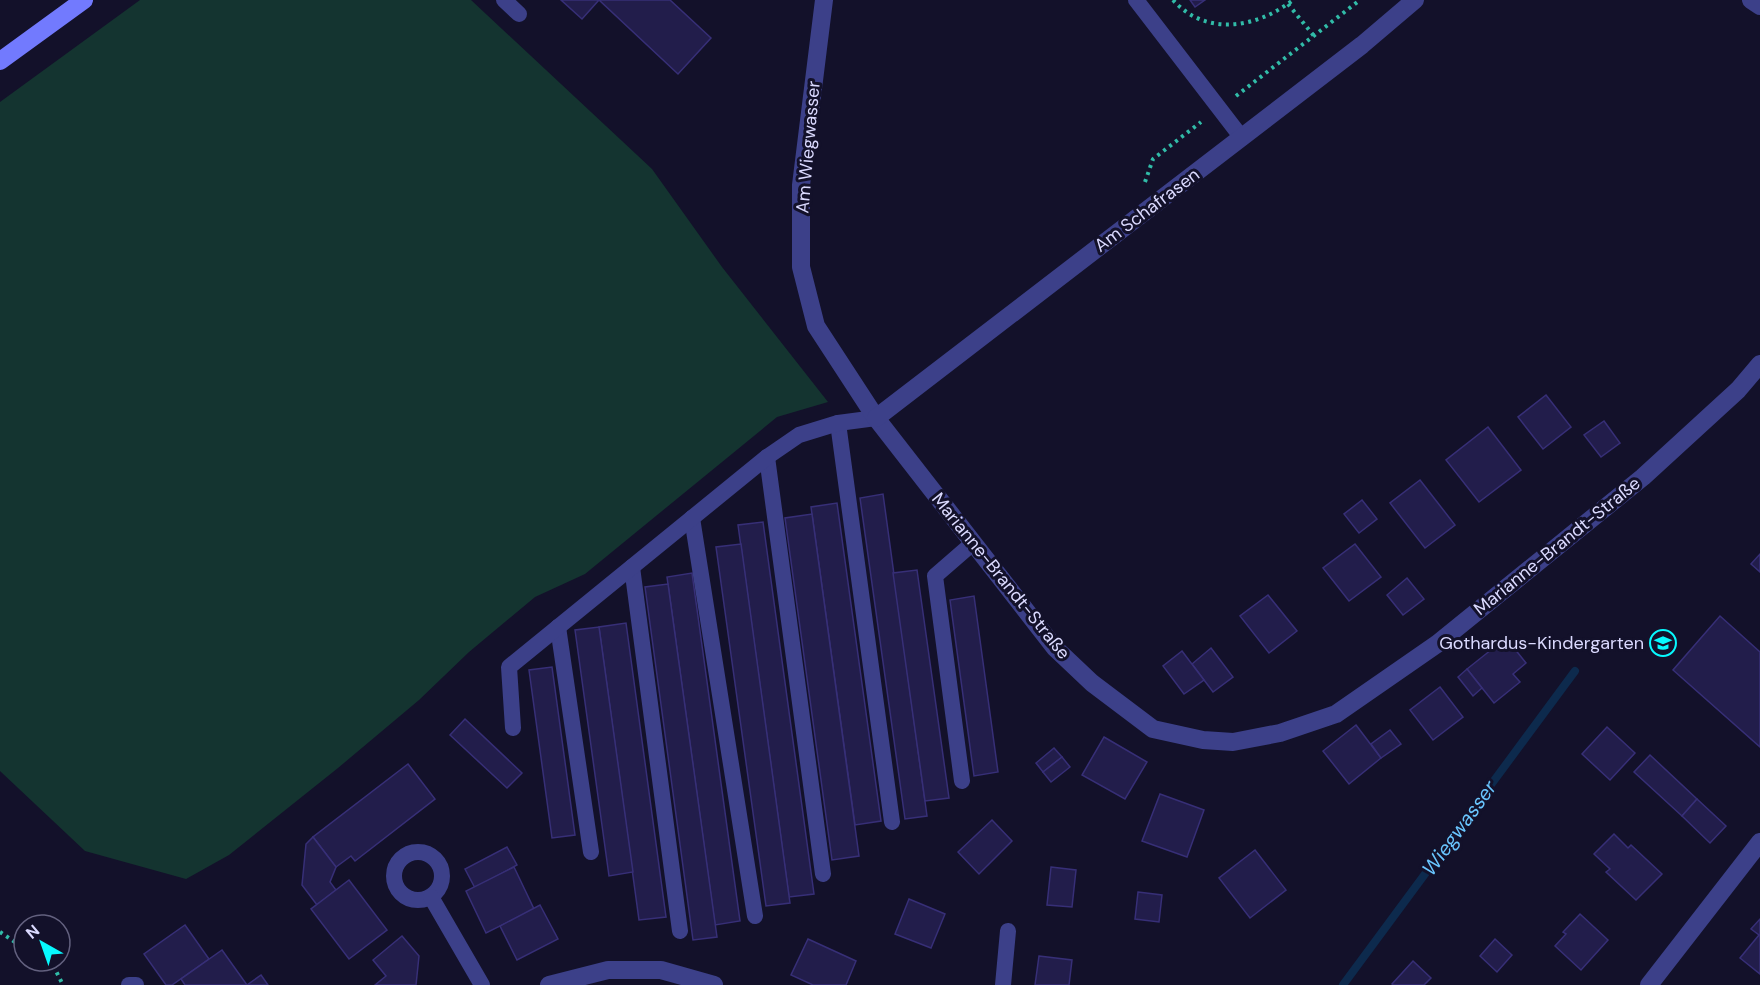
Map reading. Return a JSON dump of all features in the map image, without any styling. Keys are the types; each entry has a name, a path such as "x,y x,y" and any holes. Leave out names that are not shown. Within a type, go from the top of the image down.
{"main road":[{"path":"0,61 84,0"}],"street":[{"name":"Am Wiegwasser","path":"824,0 801,185 801,267 816,326 876,418"},
{"name":"Am Schafrasen","path":"876,418 1362,45 1415,0"},
{"path":"1751,0 1760,6"},
{"name":"Marianne-Brandt-Straße","path":"876,418 1055,648 1092,683 1153,729 1203,740 1233,742 1280,733 1335,714 1437,644 1643,477 1738,390 1760,364"},
{"path":"1649,985 1760,842"},
{"path":"549,985 608,970 661,970 714,985"}],"lane":[{"path":"504,0 519,14"},
{"path":"1136,0 1242,138"},
{"path":"513,728 509,667 767,458 800,435 838,423 876,418"},
{"path":"838,423 892,822"},
{"path":"767,458 823,874"},
{"path":"692,518 755,916"},
{"path":"962,781 935,576 973,543"},
{"path":"632,567 680,930"},
{"path":"558,627 591,852"},
{"path":"431,897 482,985"},
{"path":"1003,985 1008,931"},
{"path":"129,985 136,985"}],"path":[{"path":"1173,0 1190,14 1209,22 1232,25 1267,17 1293,0"},
{"path":"1288,4 1314,36"}],"green space":[{"path":"140,0 471,0 652,169 722,267 828,402 777,417 585,574 535,597 469,652 419,700 229,855 186,879 85,851 0,771 0,102"}],"building":[{"path":"561,0 599,0 582,19"},
{"path":"599,0 670,0 711,38 678,74"},
{"path":"1190,0 1205,0 1195,7"},
{"path":"1546,395 1571,427 1543,449 1518,417"},
{"path":"1604,421 1620,443 1601,457 1584,435"},
{"path":"1488,427 1521,470 1479,502 1446,460"},
{"path":"1420,480 1455,525 1425,548 1390,503"},
{"path":"883,494 927,816 905,819 860,498"},
{"path":"1362,500 1377,519 1359,533 1344,514"},
{"path":"837,503 881,821 855,825 811,507"},
{"path":"812,514 859,856 832,860 785,518"},
{"path":"763,522 814,894 789,897 738,525"},
{"path":"741,544 790,903 766,906 716,547"},
{"path":"1355,544 1381,577 1349,601 1323,568"},
{"path":"1760,554 1760,572 1751,564"},
{"path":"917,570 949,798 925,801 893,573"},
{"path":"692,573 740,921 715,925 667,577"},
{"path":"1407,578 1424,599 1403,615 1387,595"},
{"path":"668,584 717,937 693,940 645,587"},
{"path":"1268,595 1297,631 1269,653 1240,616"},
{"path":"974,596 998,772 974,776 950,600"},
{"path":"1720,616 1760,652 1760,747 1673,670"},
{"path":"626,623 666,917 639,920 599,627"},
{"path":"599,627 633,872 609,876 575,630"},
{"path":"1506,638 1526,663 1513,674 1520,682 1494,703 1467,669"},
{"path":"1211,648 1233,677 1213,692 1192,664"},
{"path":"1182,651 1204,680 1184,694 1163,666"},
{"path":"552,667 575,835 552,838 529,670"},
{"path":"1467,669 1482,688 1473,696 1458,677"},
{"path":"1440,687 1463,717 1433,740 1410,710"},
{"path":"465,719 522,773 507,788 450,735"},
{"path":"1356,725 1381,758 1349,784 1323,751"},
{"path":"1607,727 1635,753 1610,780 1582,754"},
{"path":"1390,730 1401,744 1381,758 1371,744"},
{"path":"1104,737 1147,762 1125,799 1082,775"},
{"path":"1054,748 1062,757 1043,772 1036,763"},
{"path":"1650,755 1697,799 1682,816 1634,772"},
{"path":"1062,757 1070,767 1051,782 1043,772"},
{"path":"408,764 435,799 355,861 351,856 336,867 313,837"},
{"path":"1160,794 1204,810 1187,857 1142,841"},
{"path":"1697,799 1726,826 1710,843 1682,816"},
{"path":"992,820 1012,841 979,874 958,852"},
{"path":"1614,834 1628,848 1631,845 1662,874 1636,900 1606,872 1610,869 1594,854"},
{"path":"313,837 336,867 330,882 336,890 317,905 302,885 306,844"},
{"path":"507,847 517,865 475,888 465,869"},
{"path":"1255,850 1286,890 1250,918 1219,878"},
{"path":"514,867 534,909 486,933 466,891"},
{"path":"1051,867 1076,870 1072,907 1047,905"},
{"path":"349,880 387,930 349,959 311,909"},
{"path":"1138,892 1162,895 1159,922 1135,919"},
{"path":"909,899 945,914 931,948 895,934"},
{"path":"540,905 558,939 517,960 500,926"},
{"path":"1580,914 1608,940 1581,970 1555,946 1566,934 1563,932"},
{"path":"1760,919 1760,974 1740,958 1759,935 1751,929"},
{"path":"185,925 209,959 172,985 166,985 144,954"},
{"path":"402,936 419,956 416,985 375,985 386,976 373,960"},
{"path":"808,939 856,961 846,985 813,985 791,975"},
{"path":"1495,939 1512,955 1497,972 1480,956"},
{"path":"222,950 247,985 185,985 181,979"},
{"path":"1039,956 1072,960 1069,985 1035,985"},
{"path":"1413,961 1431,978 1424,985 1393,985 1392,984"},
{"path":"261,975 268,985 247,985"}],"waterway":[{"name":"Wiegwasser","path":"1343,985 1575,671"}],"place":[{"name":"Gothardus-Kindergarten","path":"1663,643"}]}
